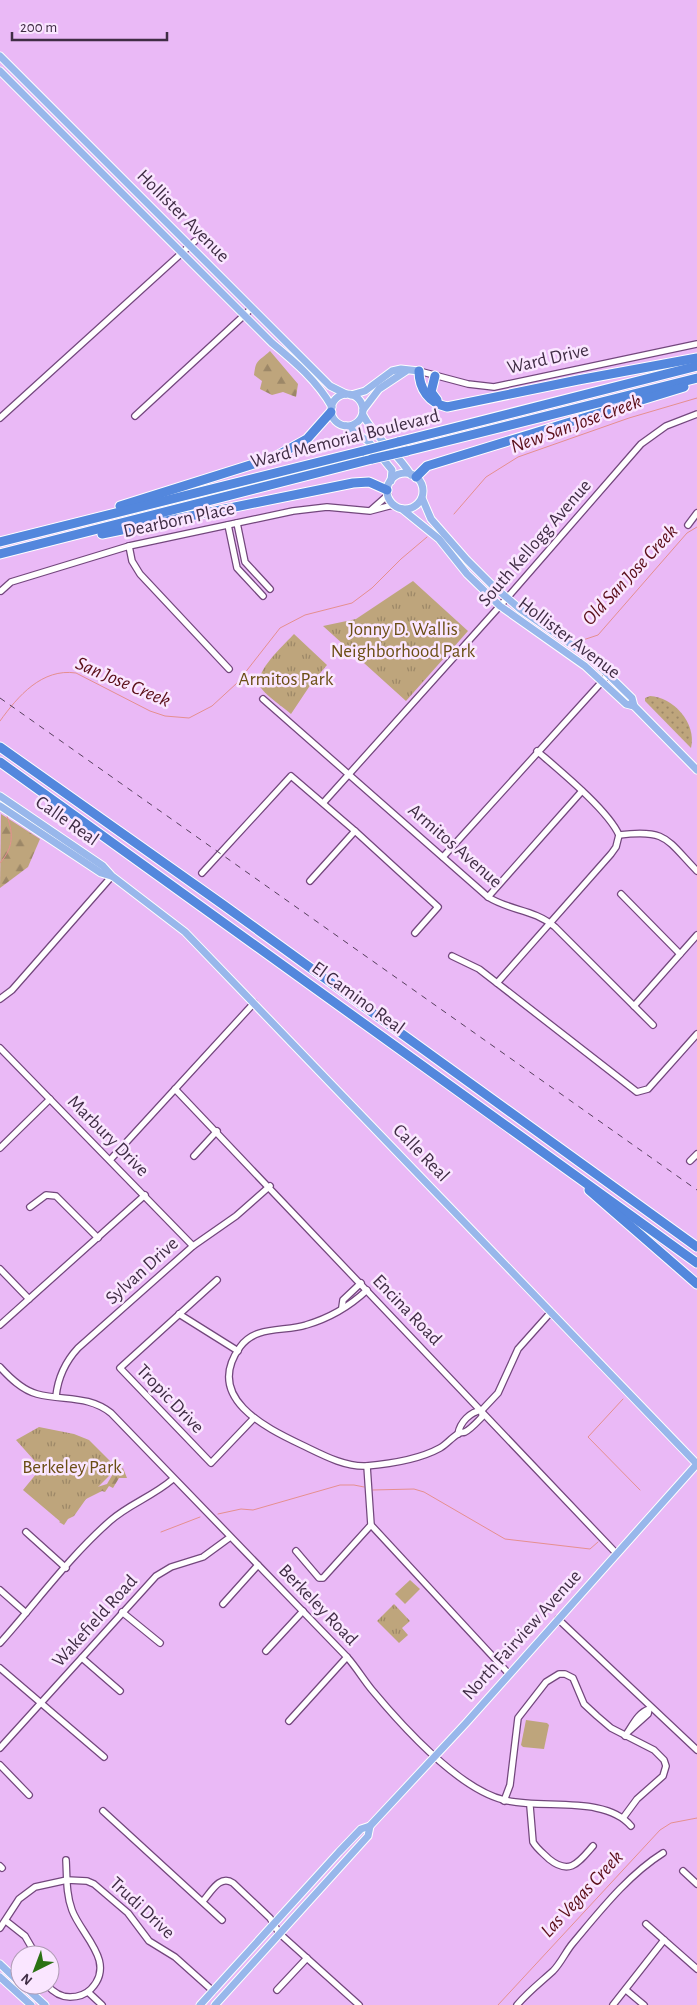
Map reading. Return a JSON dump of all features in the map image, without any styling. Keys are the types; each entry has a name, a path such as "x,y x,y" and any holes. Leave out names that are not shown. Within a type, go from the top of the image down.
{"highway":[{"path":"419,371 421,386 429,398 442,406 450,406 697,358"},
{"name":"Ward Memorial Boulevard","path":"0,542 697,366"},
{"path":"435,376 431,392 437,400 450,406"},
{"name":"Ward Memorial Boulevard","path":"0,554 697,378"},
{"path":"413,476 427,466 697,383"},
{"path":"83,521 108,510 273,458 307,439 332,410"},
{"path":"64,538 160,524 353,483 369,482 388,493"},
{"name":"El Camino Real","path":"1,748 222,904 697,1247"},
{"name":"El Camino Real","path":"0,762 697,1263"},
{"path":"576,1175 593,1195 678,1265 697,1284"},
{"path":"677,1233 697,1242"}],"main road":[{"name":"Hollister Avenue","path":"0,56 192,244 252,308 330,386 348,394"},
{"name":"Hollister Avenue","path":"0,71 245,315 301,367 324,393 332,410"},
{"name":"Ward Drive","path":"348,394 365,390 392,371 401,369 419,371"},
{"path":"345,426 356,424 379,389 406,371"},
{"path":"348,394 359,400 372,431 402,460 422,486 422,498 414,507 402,509 393,504 388,493 392,470 369,442 336,421 332,410 336,398 348,394"},
{"path":"391,481 400,474 413,476"},
{"name":"Hollister Avenue","path":"422,498 441,536 468,574 500,606 569,654 626,704 634,706"},
{"name":"Hollister Avenue","path":"402,509 441,536 507,598 578,648 632,698 634,706 697,770"},
{"name":"Calle Real","path":"0,796 103,866 112,876 185,932 697,1464"},
{"name":"Calle Real","path":"0,806 101,873 112,876"},
{"name":"North Fairview Avenue","path":"200,2005 361,1829 370,1826 436,1756 697,1464"},
{"name":"North Fairview Avenue","path":"215,2005 368,1836 370,1826"},
{"path":"0,1964 10,1974"},
{"path":"0,1977 31,2005"},
{"path":"33,1995 44,2005"}],"street":[{"path":"0,71 7,63"},
{"path":"0,418 192,244"},
{"path":"135,416 252,308"},
{"name":"Ward Drive","path":"419,371 468,384 494,387 697,344"},
{"name":"South Kellogg Avenue","path":"324,802 500,606 641,444 666,426 697,414"},
{"path":"370,511 388,493"},
{"name":"Dearborn Place","path":"1,591 11,582 129,546 237,523 327,507 370,511 393,504"},
{"path":"688,525 697,513"},
{"path":"237,523 244,562 270,589"},
{"path":"228,525 237,568 263,596"},
{"path":"129,546 132,561 140,574 230,669"},
{"path":"443,857 537,751 608,675"},
{"name":"Armitos Avenue","path":"263,699 488,897 506,906 539,915 550,923 653,1025"},
{"path":"498,983 611,854 616,847 619,835 616,827 582,791 537,751"},
{"path":"202,873 288,777 294,777 324,802 438,907 415,933"},
{"path":"488,897 582,791"},
{"path":"310,881 355,831"},
{"path":"619,835 633,832 658,834 671,843 697,871"},
{"path":"0,999 12,990 112,876"},
{"path":"622,894 680,954"},
{"path":"634,1006 697,936"},
{"path":"452,956 479,969 498,983 631,1090 641,1093 648,1088 697,1034"},
{"path":"110,1160 254,1003"},
{"name":"Marbury Drive","path":"0,1048 193,1246"},
{"name":"Encina Road","path":"175,1089 270,1186 616,1553"},
{"path":"0,1148 50,1099"},
{"path":"194,1156 217,1131"},
{"path":"0,1136 6,1142"},
{"path":"690,1161 697,1154"},
{"name":"Sylvan Drive","path":"56,1396 60,1378 69,1359 78,1348 193,1246 236,1216 270,1186"},
{"path":"0,1325 145,1195"},
{"path":"30,1207 46,1196 56,1196 98,1238"},
{"path":"0,1270 29,1299"},
{"name":"Tropic Drive","path":"216,1280 120,1368 211,1463 254,1418"},
{"path":"342,1307 343,1300 361,1282"},
{"path":"367,1290 349,1306 342,1307 326,1318 303,1326 257,1334 245,1341 233,1361 230,1382 236,1402 274,1432 342,1462 366,1466 429,1453 443,1446 458,1434 459,1426 475,1411 482,1410 498,1393 518,1349 551,1312"},
{"path":"179,1314 238,1351"},
{"name":"Berkeley Road","path":"0,1367 16,1384 30,1392 80,1398 106,1410 347,1657 377,1695 436,1756 475,1789 504,1800 530,1806 597,1808 615,1812 631,1826"},
{"path":"366,1466 371,1525 509,1674"},
{"path":"0,1643 112,1519 153,1496 173,1479"},
{"path":"296,1551 319,1578 322,1578 371,1525"},
{"path":"26,1532 66,1568"},
{"name":"Wakefield Road","path":"0,1748 42,1704 122,1612 163,1571 203,1557 229,1538"},
{"path":"222,1604 258,1565"},
{"path":"0,1590 26,1613"},
{"path":"266,1651 303,1611"},
{"path":"122,1612 160,1643"},
{"path":"558,1619 650,1708 697,1750"},
{"path":"289,1721 347,1657"},
{"path":"82,1658 120,1691"},
{"path":"0,1668 104,1757"},
{"path":"504,1800 510,1785 518,1718 554,1676 566,1674 572,1678 584,1704 611,1728 627,1734 654,1750 664,1760 666,1766 663,1776 637,1799 624,1818"},
{"path":"627,1734 643,1719 650,1708"},
{"path":"0,1765 29,1795"},
{"path":"530,1806 532,1842 556,1864 566,1868 572,1866 593,1846"},
{"path":"104,1811 222,1920"},
{"path":"517,2005 535,1985 554,1970 572,1944 627,1882 649,1862 663,1853"},
{"path":"60,1994 72,1998 88,1992 98,1979 101,1965 99,1956 81,1930 68,1898 66,1860"},
{"path":"684,1871 697,1884"},
{"name":"Trudi Drive","path":"0,1928 15,1904 26,1892 46,1883 67,1880 94,1884 128,1913 149,1941 175,1957 213,1990"},
{"path":"203,1901 219,1883 228,1880 253,1901 270,1918 273,1926 279,1933 354,2004"},
{"path":"6,1921 25,1936 30,1945"},
{"path":"646,1924 697,1969"},
{"path":"613,2005 664,1940"},
{"path":"277,1990 306,1958"},
{"path":"626,1990 644,2005"},
{"path":"88,1992 102,2005"}],"green space":[{"path":"270,351 298,384 296,397 283,392 272,395 260,389 262,381 254,375 256,366 258,361"},
{"name":"Jonny D. Wallis Neighborhood Park","path":"413,581 468,631 406,701 323,626 356,619"},
{"path":"446,632 455,640 440,656 431,648"},
{"name":"Armitos Park","path":"294,634 327,665 311,684 291,714 264,692 259,682 270,660"},
{"path":"650,696 659,697 667,701 681,713 690,729 691,748 645,701 645,698"},
{"path":"1,814 40,839 28,867 0,888"},
{"name":"Berkeley Park","path":"39,1427 74,1434 89,1440 117,1468 62,1523 23,1490 41,1468 16,1440"},
{"path":"123,1468 127,1478 119,1478 113,1488 109,1486 105,1492 102,1491 86,1499 74,1516 68,1519 64,1525 59,1522 94,1488 107,1484 114,1472"},
{"path":"410,1580 420,1589 405,1604 395,1594"},
{"path":"394,1604 410,1621 402,1628 408,1635 399,1643 377,1621"},
{"path":"526,1720 547,1723 549,1725 544,1749 523,1747 521,1745"}],"waterway":[{"name":"New San Jose Creek","path":"454,514 486,477 518,457 629,418 697,398"},
{"name":"Old San Jose Creek","path":"583,640 598,635 687,533 697,527"},
{"name":"San Jose Creek","path":"0,721 15,702 32,686 42,679 64,673 76,673 150,711 165,716 189,718 212,706 237,683 280,628 305,615 352,603 372,588 401,559 427,537"},
{"name":"San Jose Creek","path":"0,863 8,851 11,839 6,813"},
{"path":"623,1399 588,1437 640,1490"},
{"path":"218,1514 241,1509 253,1510 340,1485 364,1487"},
{"path":"373,1490 414,1489 424,1492 505,1539 590,1549 598,1542"},
{"path":"161,1532 200,1517"},
{"name":"Las Vegas Creek","path":"498,2005 660,1830 671,1823 697,1818"}],"railway":[{"path":"0,698 697,1190"}]}
